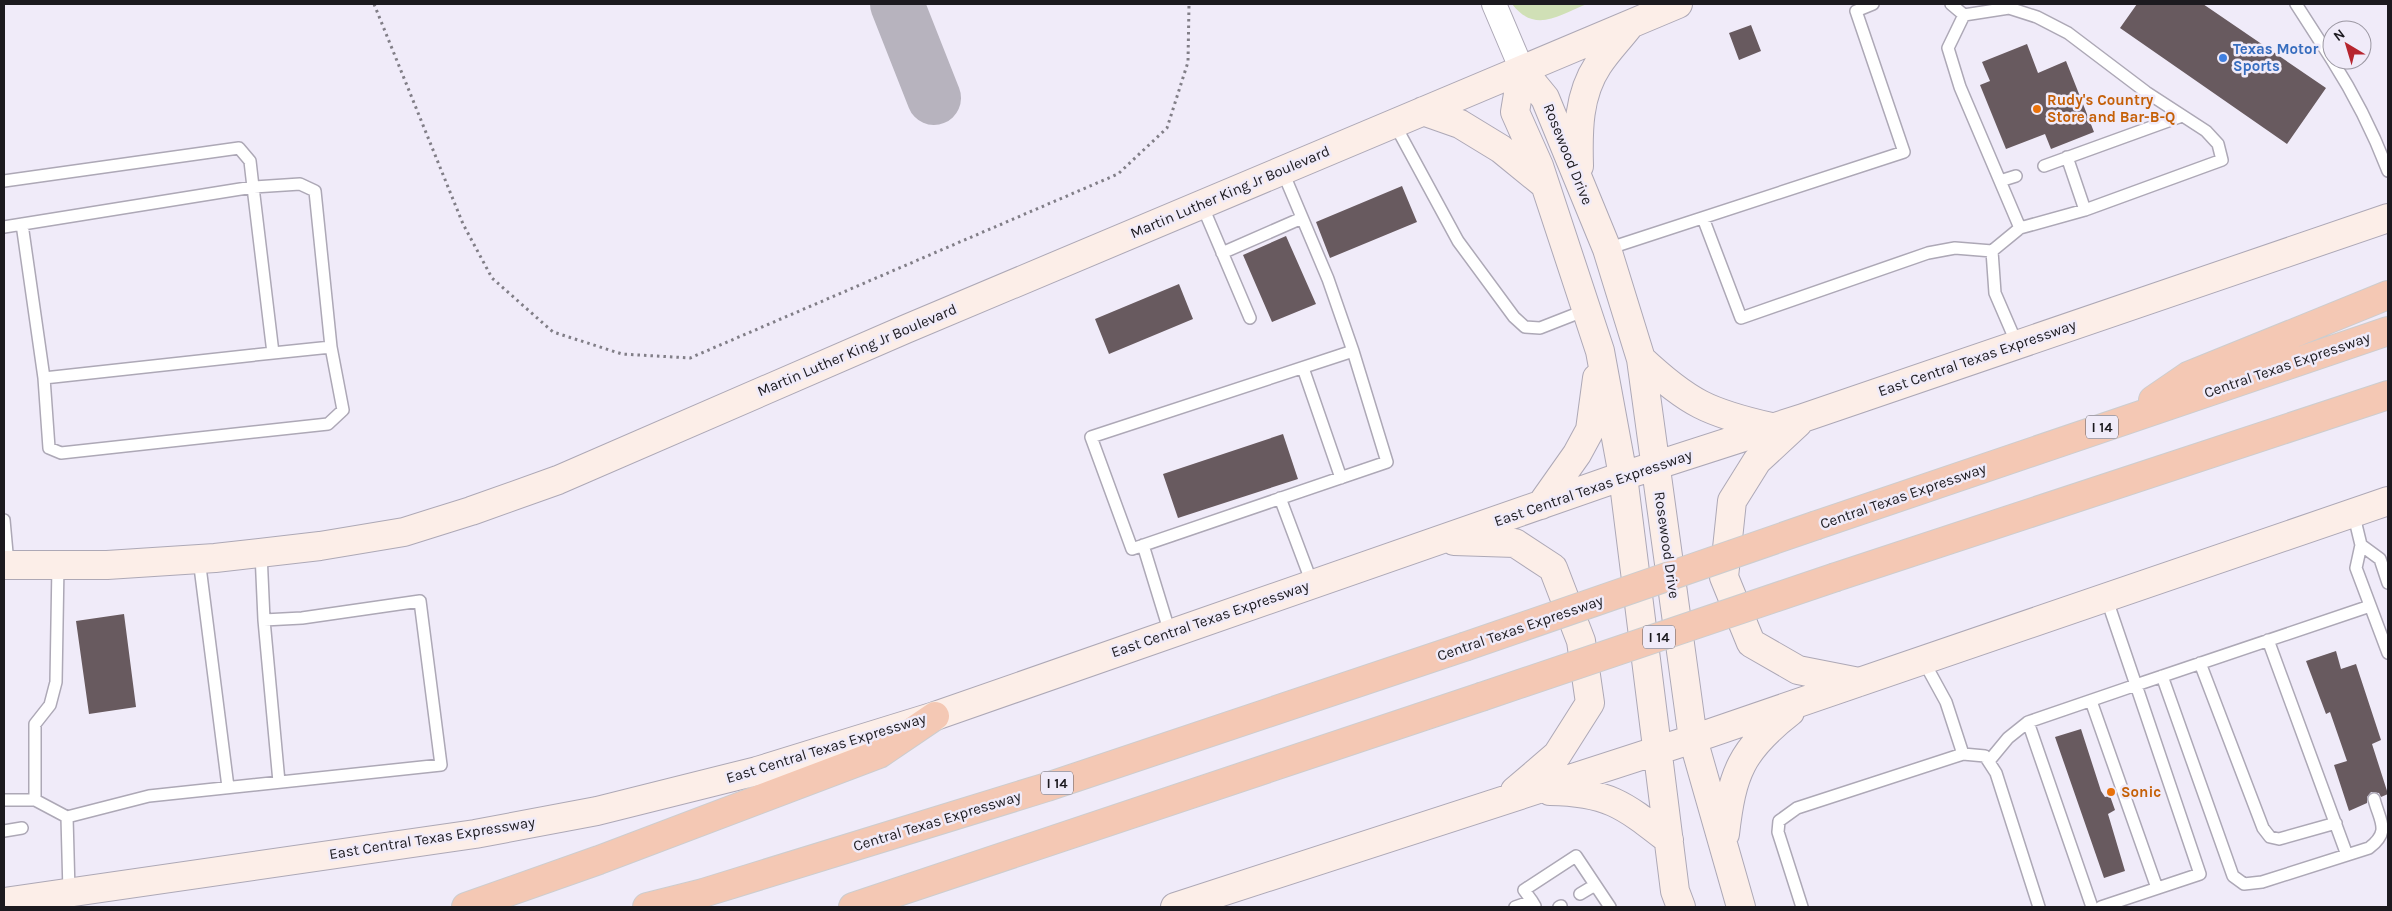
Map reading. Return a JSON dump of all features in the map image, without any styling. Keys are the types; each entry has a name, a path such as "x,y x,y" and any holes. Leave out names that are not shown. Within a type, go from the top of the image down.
{"highway":[{"path":"2124,420 2188,376 2388,295"},
{"name":"Central Texas Expressway","path":"647,907 704,893 1047,787 1464,647 2388,331"},
{"name":"I 14","path":"853,907 1836,577 2383,398"},
{"path":"466,907 600,860 879,754 935,716"}],"main road":[{"name":"Martin Luther King Jr Boulevard","path":"6,564 106,565 261,553 320,546 404,532 471,512 558,480 1282,170 1678,4"},
{"path":"1580,182 1578,125 1586,93 1597,66 1632,23"},
{"name":"Rosewood Drive","path":"1522,70 1545,98 1580,182 1607,249 1642,359 1693,739 1741,907"},
{"name":"Rosewood Drive","path":"1522,70 1515,112 1539,166 1588,309 1600,351 1623,476 1675,891 1681,907"},
{"path":"1423,111 1460,124 1501,149 1544,184"},
{"name":"East Central Texas Expressway","path":"4,902 475,834 597,811 757,771 935,716 1623,476 1802,418 2387,218"},
{"path":"1541,505 1577,454 1590,430 1600,351"},
{"path":"1642,359 1666,383 1691,401 1729,418 1771,427"},
{"path":"1802,418 1757,461 1732,501 1724,577 1751,643 1798,670 1859,682"},
{"path":"1181,906 1693,739 2388,501"},
{"path":"1436,541 1515,544 1553,568 1581,641 1590,703 1558,755 1504,800"},
{"path":"1724,848 1730,795 1737,774 1749,750 1763,734 1805,701"},
{"path":"1531,791 1581,792 1608,799 1626,808 1669,840"}],"street":[{"path":"1494,4 1522,70"}],"lane":[{"path":"1607,249 1904,152 1856,11 1873,4"},
{"path":"1703,218 1740,318 1928,253 1955,248 1992,250 2020,228 2085,210 2222,160 2218,144 2206,131 2146,92 2068,33 2037,17 2009,8 1964,14 1951,4"},
{"path":"2296,4 2322,44"},
{"path":"1964,14 1948,48 1960,87 2020,228"},
{"path":"2338,70 2374,134 2388,172"},
{"path":"2044,166 2182,116"},
{"path":"1394,123 1458,241 1514,317 1525,327 1540,328 1588,309"},
{"path":"4,181 239,148 250,162 273,353"},
{"path":"2067,157 2085,210"},
{"path":"1282,170 1328,279 1353,352 1387,462 1132,549 1091,437 1353,352"},
{"path":"2000,181 2016,176"},
{"path":"4,227 22,224 253,187 300,184 315,191 331,347 343,410 328,424 61,453 49,448 44,378 22,224"},
{"path":"1202,204 1250,318"},
{"path":"1222,253 1302,218"},
{"path":"1992,250 1995,293 2017,344"},
{"path":"44,378 331,347"},
{"path":"1302,368 1341,478"},
{"path":"1280,498 1312,583"},
{"path":"2352,512 2361,545 2356,568 2388,653"},
{"path":"4,520 6,564"},
{"path":"1143,545 1170,633"},
{"path":"2361,545 2380,559 2388,583"},
{"path":"261,553 264,620 279,782"},
{"path":"199,559 228,787"},
{"path":"35,800 35,724 50,706 56,682 58,564"},
{"path":"2101,907 2200,874 2106,597"},
{"path":"4,800 35,800 67,817 149,796 441,765 420,601 302,618 264,620"},
{"path":"1989,761 2008,738 2028,722 2370,606"},
{"path":"2268,640 2347,855"},
{"path":"1922,660 1946,702 1964,754"},
{"path":"2200,663 2263,828 2270,837 2279,840 2336,824"},
{"path":"2162,676 2233,876 2244,884 2262,882 2369,848 2380,839 2383,832 2374,799"},
{"path":"2091,700 2157,888"},
{"path":"2028,722 2092,907"},
{"path":"1802,907 1778,832 1779,820 1797,808 1964,754 1985,756 1996,773 2039,907"},
{"path":"67,817 69,892"},
{"path":"4,831 22,828"},
{"path":"1515,907 1534,904 1524,890 1576,856 1610,907"},
{"path":"1580,894 1595,885"}],"path":[{"path":"374,4 462,224 492,278 552,332 622,354 690,358 1118,174 1167,128 1188,62 1189,4"}],"green space":[{"path":"1512,4 1587,4 1557,17 1538,20 1529,18"}],"building":[{"name":"Texas Motor Sports","path":"2137,4 2203,4 2326,88 2287,144 2120,28"},
{"path":"1751,25 1761,51 1739,60 1729,33"},
{"name":"Rudy's Country Store and Bar-B-Q","path":"2027,44 2038,73 2066,61 2094,132 2051,149 2045,134 2006,149 1980,85 1990,81 1982,62"},
{"path":"1402,186 1417,222 1330,258 1316,222"},
{"path":"1286,236 1316,304 1272,322 1243,255"},
{"path":"1179,284 1193,319 1109,354 1095,319"},
{"path":"1283,434 1298,479 1178,518 1163,474"},
{"path":"124,614 136,707 89,714 76,621"},
{"path":"2336,651 2341,669 2356,664 2381,740 2372,744 2388,794 2381,797 2379,793 2371,792 2367,797 2367,803 2349,811 2334,765 2347,761 2330,712 2326,714 2306,661"},
{"path":"2081,729 2101,791 2105,797 2110,796 2115,810 2108,814 2125,871 2104,878 2055,737"}],"taxiway":[{"path":"897,4 934,98"}],"place":[{"name":"Texas Motor Sports","path":"2223,58"},
{"name":"Rudy's Country Store and Bar-B-Q","path":"2037,109"},
{"name":"Sonic","path":"2111,792"}]}
